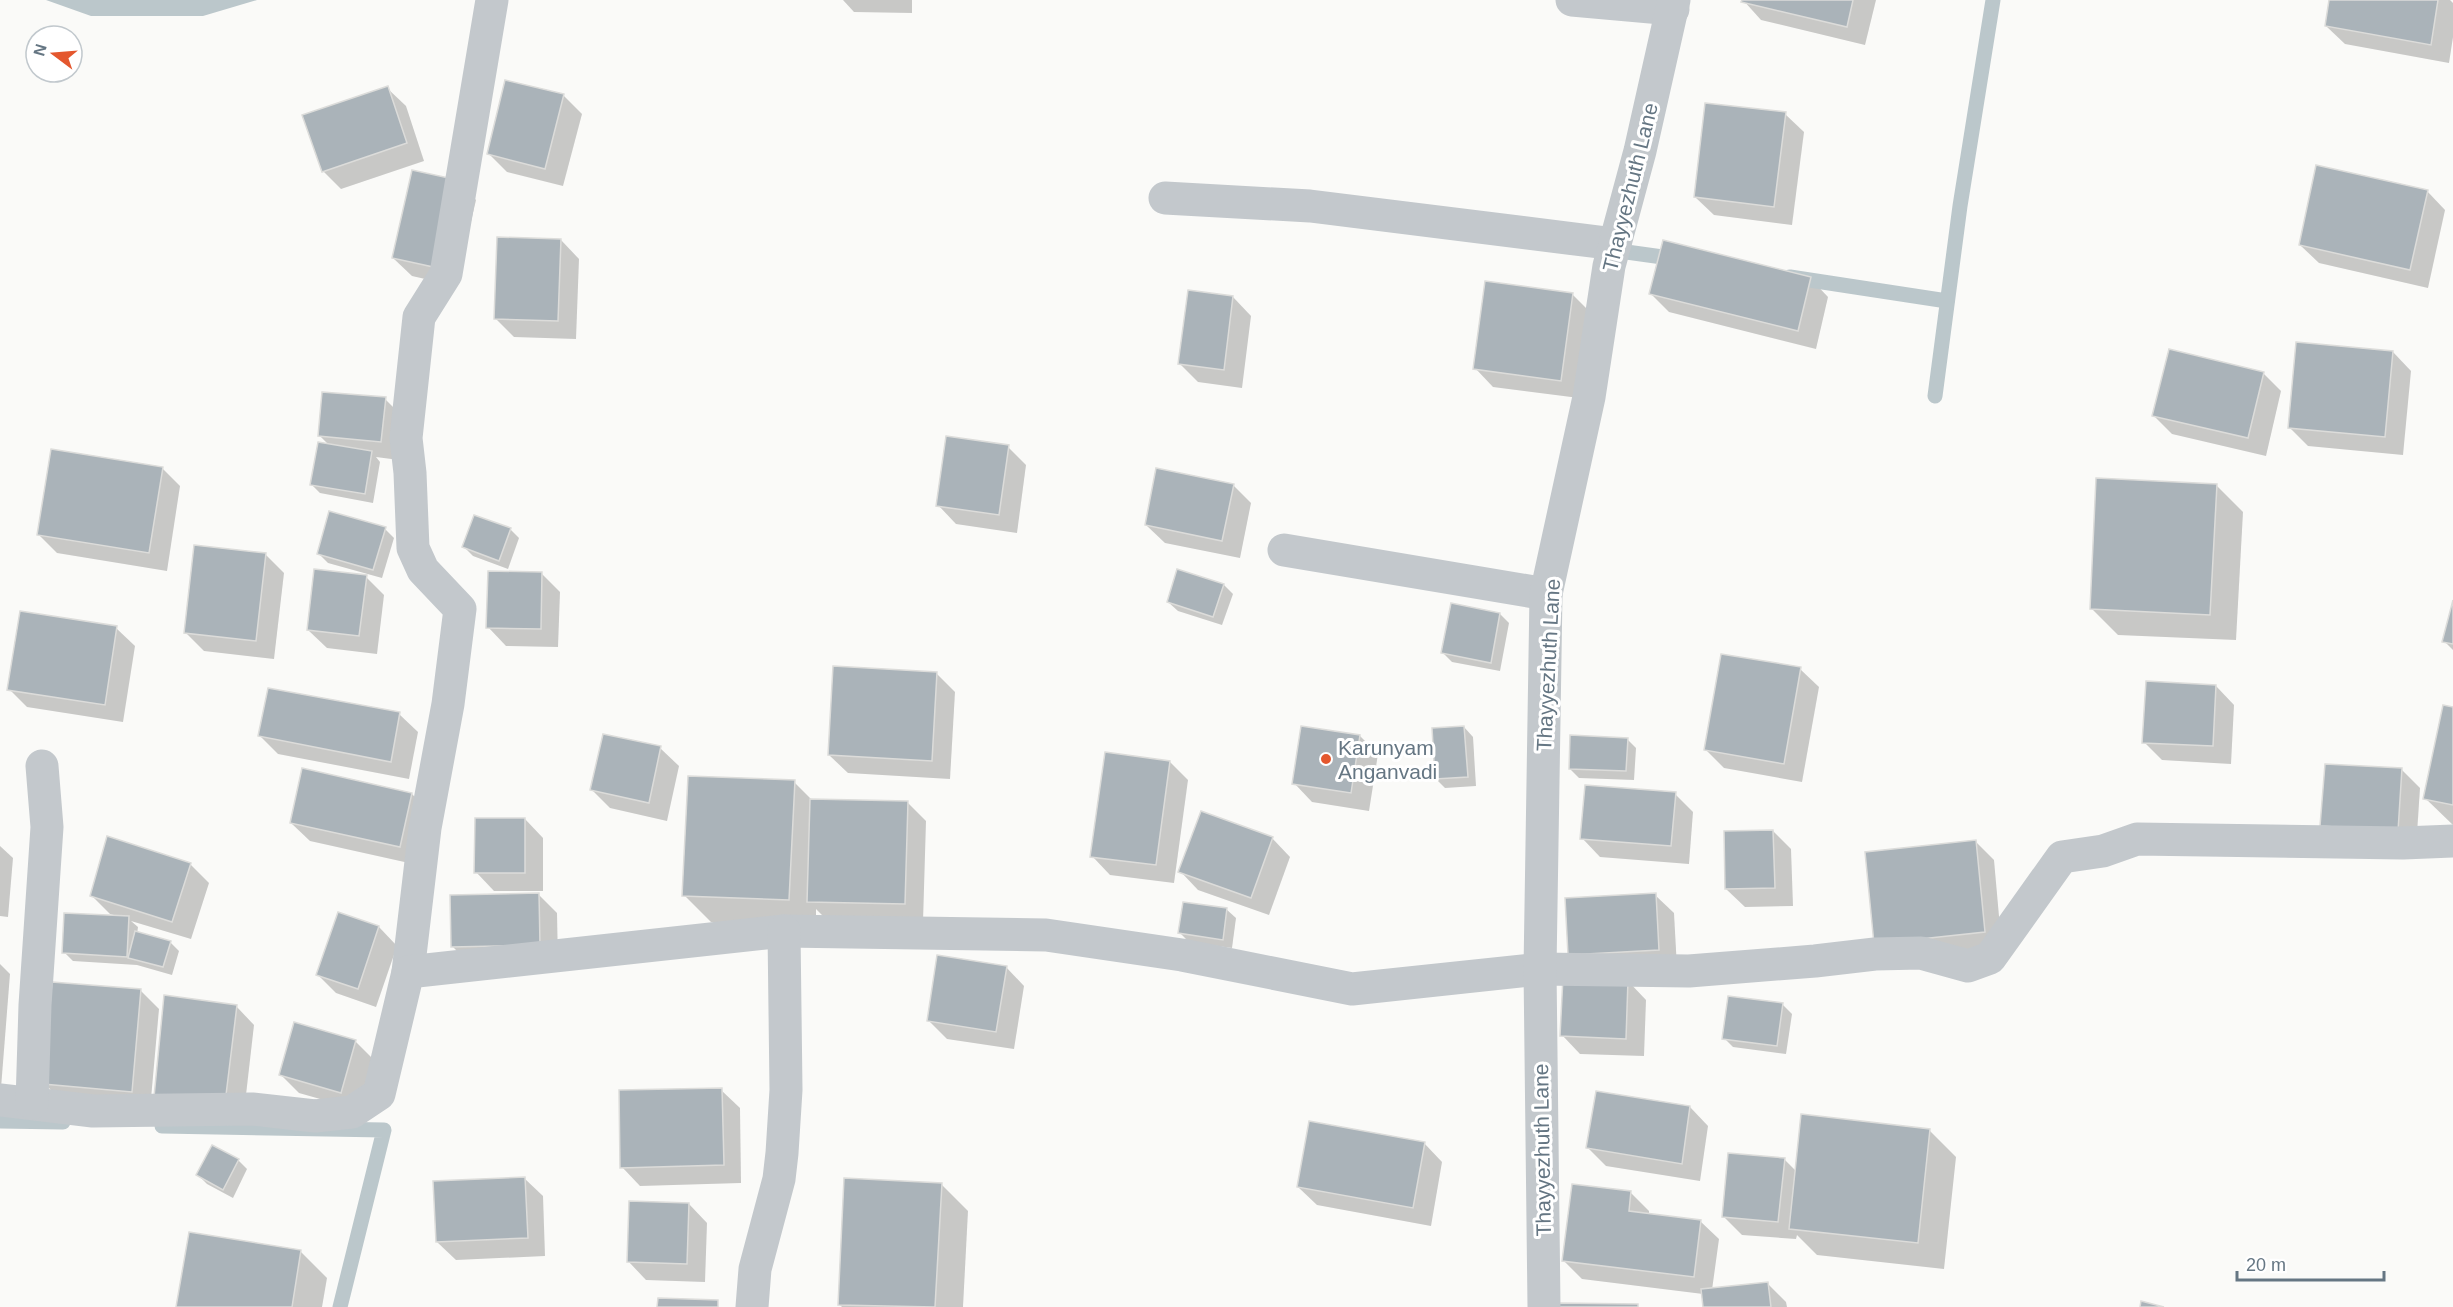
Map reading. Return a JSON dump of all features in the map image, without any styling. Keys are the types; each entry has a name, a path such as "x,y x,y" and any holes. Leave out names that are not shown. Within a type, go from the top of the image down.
{"street":[{"path":"42,766 46,827 34,1005 16,1102 93,1111 252,1109 315,1116 352,1112 379,1094 408,972 425,828 448,704 460,609 423,570 413,548 406,438 419,317 446,274 492,0"},
{"path":"1572,0 1673,4"},
{"name":"Thayyezhuth Lane","path":"1544,1307 1539,969 1546,594 1589,397 1613,253 1640,151 1673,4"},
{"path":"1165,198 1310,206 1613,253"},
{"path":"1284,550 1546,594"},
{"path":"408,972 784,932 1046,934 1182,955 1352,989 1539,969 1689,971 1921,952 1968,966 1990,958 2062,857 2103,851 2137,839 2403,843 2453,841"},
{"path":"752,1307 755,1269 779,1179 782,1153 786,1090 784,932"}],"shaded area":[{"path":"46,0 257,0 203,16 91,16"}],"building":[{"path":"1742,0 1853,0 1847,27 1741,2"},
{"path":"2329,0 2438,0 2431,45 2325,26"},
{"path":"505,80 564,94 545,169 487,154"},
{"path":"388,86 407,143 322,172 302,115"},
{"path":"1705,103 1786,112 1774,207 1694,197"},
{"path":"2316,165 2428,190 2410,270 2299,245"},
{"path":"412,170 458,180 438,268 392,258"},
{"path":"497,237 561,239 558,321 494,319"},
{"path":"1663,240 1811,277 1798,331 1649,294"},
{"path":"1485,281 1573,293 1561,381 1473,369"},
{"path":"1188,290 1233,296 1224,370 1178,364"},
{"path":"2296,342 2393,351 2385,437 2288,428"},
{"path":"2169,349 2264,372 2248,438 2152,416"},
{"path":"322,392 386,397 381,442 318,436"},
{"path":"946,436 1009,445 999,515 936,506"},
{"path":"318,442 372,451 365,494 310,485"},
{"path":"51,449 163,467 149,553 37,535"},
{"path":"1156,468 1234,484 1222,541 1145,525"},
{"path":"2096,478 2217,484 2210,615 2090,609"},
{"path":"329,511 386,527 373,570 317,554"},
{"path":"474,515 511,528 499,561 462,547"},
{"path":"194,545 266,553 256,641 184,633"},
{"path":"314,569 367,575 359,636 307,630"},
{"path":"1177,569 1224,584 1213,617 1167,602"},
{"path":"488,571 542,572 541,629 486,628"},
{"path":"2453,600 2453,644 2442,642"},
{"path":"1451,603 1500,613 1491,663 1441,653"},
{"path":"20,611 117,626 105,705 7,690"},
{"path":"1721,654 1801,667 1784,764 1704,750"},
{"path":"833,666 937,672 932,761 828,755"},
{"path":"2146,681 2216,685 2213,746 2142,743"},
{"path":"268,688 400,712 391,762 258,736"},
{"path":"2443,705 2453,707 2453,805 2423,799"},
{"name":"Karunyam Anganvadi","path":"1301,726 1360,735 1351,793 1292,784"},
{"path":"1464,726 1468,777 1435,779 1432,728"},
{"path":"603,734 661,746 649,803 590,790"},
{"path":"1570,735 1628,738 1626,771 1569,769"},
{"path":"1105,752 1170,761 1156,865 1090,857"},
{"path":"2325,764 2402,768 2398,831 2320,826"},
{"path":"302,768 412,793 400,847 290,823"},
{"path":"688,776 795,780 789,900 682,896"},
{"path":"1585,785 1676,792 1671,846 1580,839"},
{"path":"810,799 908,801 905,904 807,902"},
{"path":"1201,811 1273,837 1251,898 1178,872"},
{"path":"475,818 525,818 525,873 474,873"},
{"path":"1773,830 1775,888 1725,889 1724,831"},
{"path":"107,836 191,863 172,922 90,896"},
{"path":"1976,840 1985,932 1874,944 1865,852"},
{"path":"539,893 540,945 451,947 450,895"},
{"path":"1656,893 1659,950 1568,955 1565,898"},
{"path":"1183,902 1227,908 1223,940 1178,933"},
{"path":"338,912 379,926 358,989 316,975"},
{"path":"64,913 129,916 127,957 62,953"},
{"path":"135,931 171,941 163,967 128,958"},
{"path":"937,955 1007,966 996,1032 927,1021"},
{"path":"1563,977 1628,980 1626,1039 1560,1036"},
{"path":"52,982 141,989 132,1092 43,1084"},
{"path":"164,995 237,1005 225,1103 154,1097"},
{"path":"1728,996 1783,1003 1777,1046 1722,1039"},
{"path":"294,1022 356,1040 341,1093 279,1075"},
{"path":"722,1088 724,1165 620,1168 619,1090"},
{"path":"1596,1091 1690,1106 1682,1164 1586,1148"},
{"path":"1801,1114 1930,1129 1918,1243 1789,1229"},
{"path":"1309,1121 1425,1142 1413,1208 1297,1187"},
{"path":"212,1145 239,1159 223,1190 196,1175"},
{"path":"1728,1153 1785,1158 1778,1222 1722,1217"},
{"path":"525,1177 528,1238 436,1242 433,1181"},
{"path":"844,1178 942,1183 935,1307 838,1305"},
{"path":"1572,1184 1631,1191 1629,1211 1701,1220 1694,1277 1562,1261"},
{"path":"629,1201 689,1203 687,1264 627,1262"},
{"path":"189,1232 301,1250 292,1307 176,1307"},
{"path":"1768,1282 1771,1307 1703,1307 1701,1289"},
{"path":"658,1298 718,1300 718,1307 657,1307"},
{"path":"2141,1301 2164,1307 2140,1307"},
{"path":"1558,1303 1638,1304 1638,1307 1558,1307"}],"waterway":[{"path":"1935,396 1960,206 1993,0"},
{"path":"1612,250 1677,259"},
{"path":"1790,277 1947,301"},
{"path":"0,1121 63,1122"},
{"path":"162,1126 384,1130 340,1307"}],"place":[{"name":"Karunyam Anganvadi","path":"1326,759"}]}
